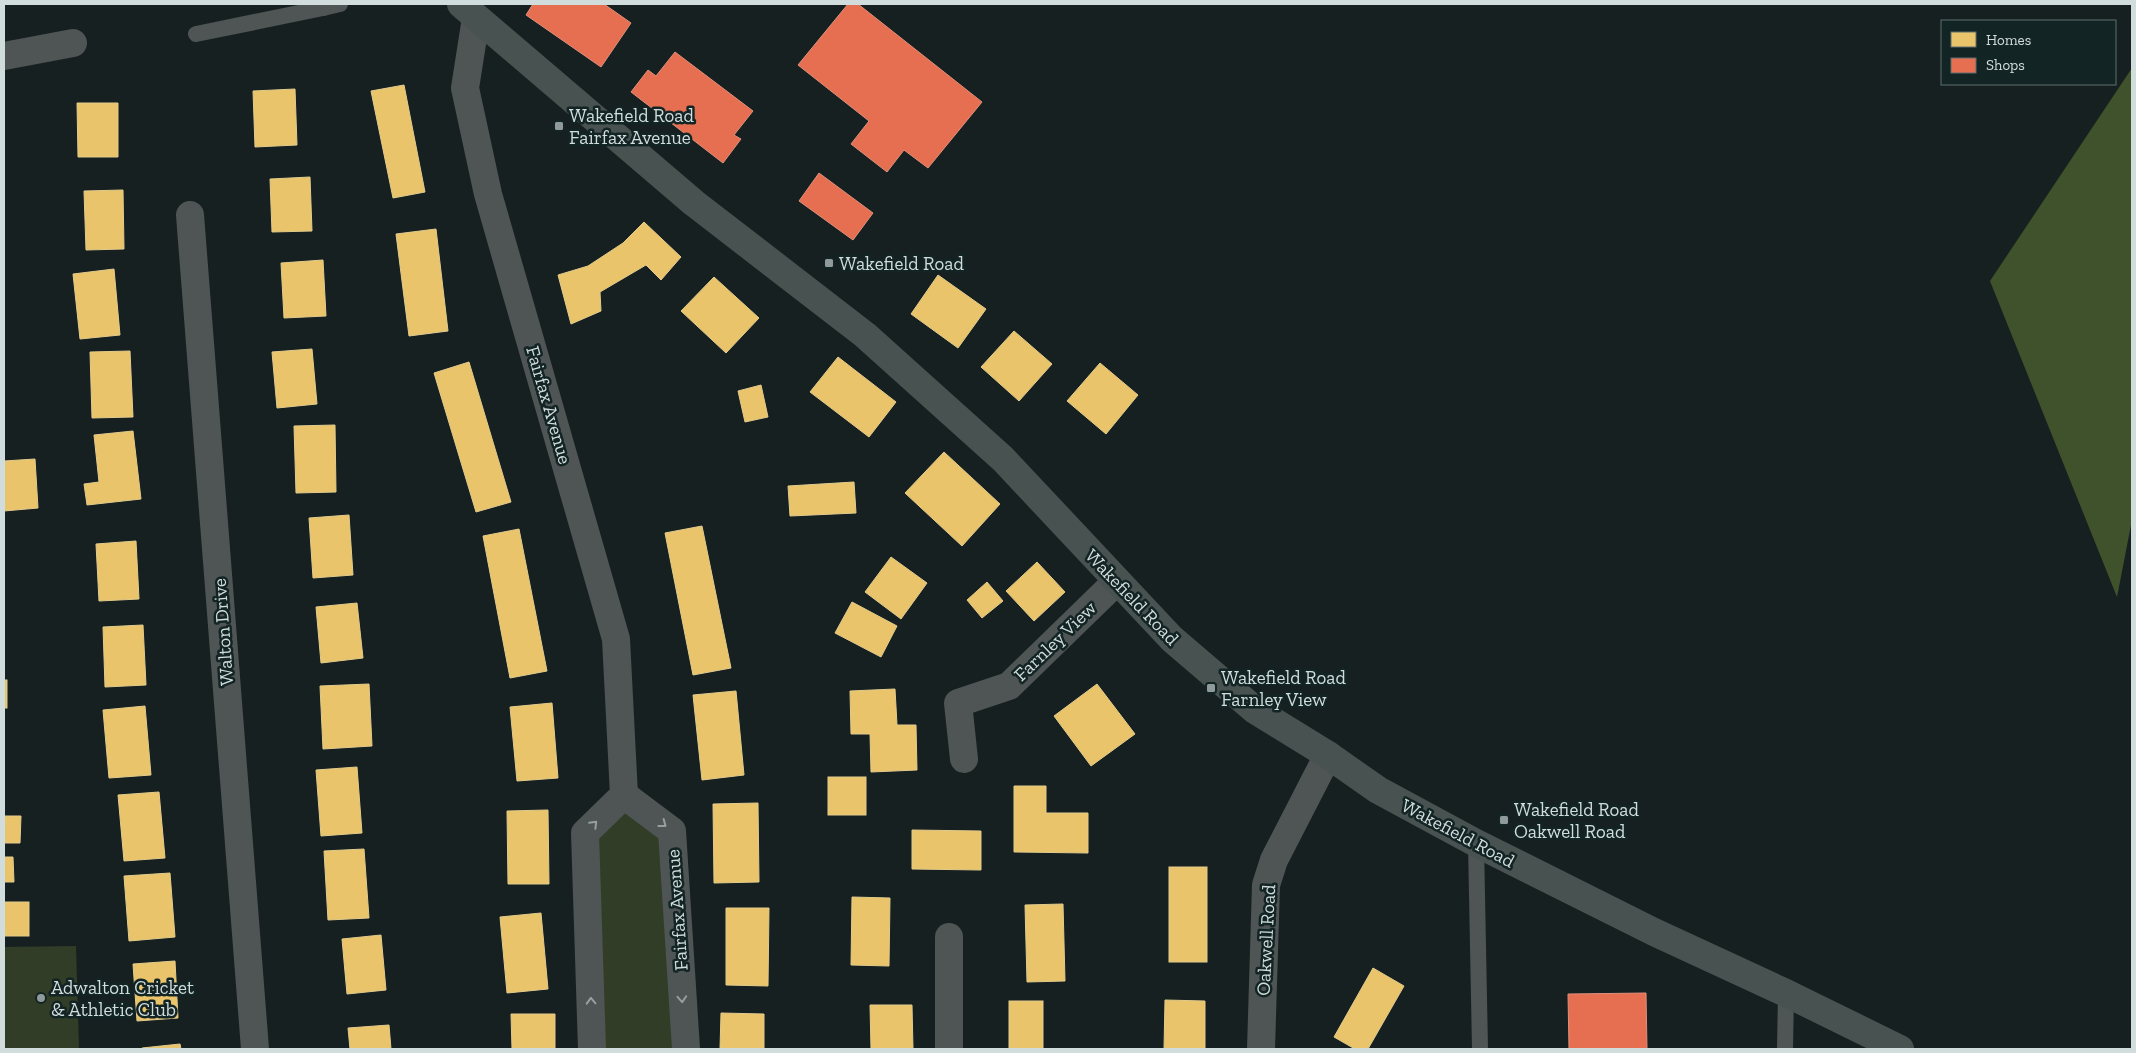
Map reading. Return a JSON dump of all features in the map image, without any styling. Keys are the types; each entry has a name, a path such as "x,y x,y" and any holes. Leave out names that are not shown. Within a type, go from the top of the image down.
{"main road":[{"name":"Wakefield Road","path":"469,11 694,203 865,335 1003,460 1116,582 1172,639 1255,710 1378,790 1476,843 1654,932 1786,992 1900,1049"}],"street":[{"name":"Fairfax Avenue","path":"469,11 465,88 488,194 616,639 624,795 672,831 686,1049"},
{"path":"4,56 73,43"},
{"name":"Walton Drive","path":"190,215 255,1049"},
{"name":"Farnley View","path":"964,758 958,702 1009,686 1116,582"},
{"name":"Oakwell Road","path":"1262,1049 1266,886 1274,860 1328,756"},
{"path":"592,1049 585,833 624,795"},
{"path":"950,937 950,1049"}],"lane":[{"path":"196,34 319,6 340,4"},
{"path":"1476,843 1480,1049"},
{"path":"1785,1049 1786,992"}],"green space":[{"path":"2132,68 2132,520 2117,597 1990,281"},
{"path":"624,795 672,831 686,1049 592,1049 585,833"},
{"name":"Adwalton Cricket & Athletic Club","path":"76,946 79,1049 4,1049 4,947"}],"building: Homes":[{"path":"404,85 425,192 393,198 371,91"},
{"path":"295,89 297,145 255,147 253,91"},
{"path":"77,103 118,103 118,157 78,157"},
{"path":"310,177 312,231 272,232 270,179"},
{"path":"123,190 124,249 86,250 84,191"},
{"path":"644,222 681,257 661,280 646,265 600,292 601,311 571,324 558,275 588,266 623,243"},
{"path":"436,229 448,331 409,336 396,234"},
{"path":"323,260 326,316 284,318 281,263"},
{"path":"114,269 120,335 80,339 73,274"},
{"path":"938,275 986,309 958,348 911,314"},
{"path":"714,277 759,318 726,353 681,311"},
{"path":"1014,331 1052,364 1019,401 981,367"},
{"path":"312,349 317,404 277,408 272,352"},
{"path":"130,351 133,417 92,418 90,352"},
{"path":"838,357 896,402 869,437 810,392"},
{"path":"469,362 511,502 476,512 434,373"},
{"path":"1100,363 1138,395 1106,434 1067,401"},
{"path":"761,385 768,417 745,422 738,391"},
{"path":"335,425 336,492 296,493 294,426"},
{"path":"133,431 141,499 87,505 84,484 99,482 94,435"},
{"path":"944,452 1000,504 962,546 905,493"},
{"path":"35,459 38,508 4,511 4,461"},
{"path":"854,482 856,513 790,516 788,486"},
{"path":"349,515 353,575 313,578 309,518"},
{"path":"702,526 731,668 693,675 665,533"},
{"path":"519,529 547,671 510,678 483,536"},
{"path":"136,541 139,599 99,601 96,544"},
{"path":"891,557 927,583 901,619 865,592"},
{"path":"1037,562 1065,592 1034,621 1006,591"},
{"path":"987,582 1003,601 982,618 967,600"},
{"path":"852,602 897,626 881,657 835,633"},
{"path":"357,603 363,658 321,663 316,607"},
{"path":"143,625 146,685 105,687 103,627"},
{"path":"4,680 7,680 7,708 4,708"},
{"path":"369,684 372,746 323,749 320,686"},
{"path":"1097,684 1135,734 1091,766 1054,716"},
{"path":"895,689 897,725 916,725 917,770 871,772 870,734 851,734 850,691"},
{"path":"736,691 744,775 702,780 693,695"},
{"path":"552,703 558,778 517,781 510,707"},
{"path":"145,706 151,775 109,778 103,710"},
{"path":"357,767 362,833 321,836 316,770"},
{"path":"828,777 866,777 866,815 828,815"},
{"path":"1014,786 1046,786 1046,813 1088,813 1088,853 1014,852"},
{"path":"159,792 165,858 124,861 118,795"},
{"path":"758,803 759,882 714,883 713,804"},
{"path":"548,810 549,884 508,884 507,811"},
{"path":"4,816 21,816 20,843 4,843"},
{"path":"912,830 981,831 981,870 912,869"},
{"path":"364,849 369,918 328,920 324,851"},
{"path":"4,857 13,857 14,882 4,882"},
{"path":"1169,867 1207,867 1207,962 1169,962"},
{"path":"170,873 175,937 129,941 124,876"},
{"path":"852,897 890,898 889,966 851,965"},
{"path":"4,902 29,902 29,936 4,936"},
{"path":"1063,904 1065,981 1027,982 1025,905"},
{"path":"726,908 769,908 768,986 726,985"},
{"path":"541,913 548,989 507,993 500,917"},
{"path":"381,935 386,990 347,994 342,939"},
{"path":"175,961 178,1018 137,1021 133,964"},
{"path":"1373,968 1404,986 1368,1049 1355,1049 1334,1037"},
{"path":"1165,1000 1205,1001 1205,1049 1164,1049"},
{"path":"1009,1001 1043,1001 1043,1049 1009,1049"},
{"path":"870,1005 912,1005 913,1049 871,1049"},
{"path":"721,1013 764,1014 764,1049 720,1049"},
{"path":"511,1014 555,1014 555,1049 512,1049"},
{"path":"389,1025 391,1049 350,1049 348,1028"},
{"path":"180,1044 181,1049 142,1049 142,1048"}],"building: Shops":[{"path":"533,4 604,4 631,23 601,67 526,15"},
{"path":"848,4 858,4 982,102 928,168 904,150 887,172 851,144 869,121 798,65"},
{"path":"675,52 753,111 734,135 741,139 723,163 631,92 648,70 656,76"},
{"path":"819,173 873,213 853,240 799,201"},
{"path":"1646,993 1647,1049 1569,1049 1568,994"}],"place":[{"name":"Wakefield Road Fairfax Avenue","path":"559,126"},
{"name":"Wakefield Road","path":"829,263"},
{"name":"Wakefield Road Farnley View","path":"1211,688"},
{"name":"Wakefield Road Oakwell Road","path":"1504,820"},
{"name":"Adwalton Cricket & Athletic Club","path":"41,998"}]}
